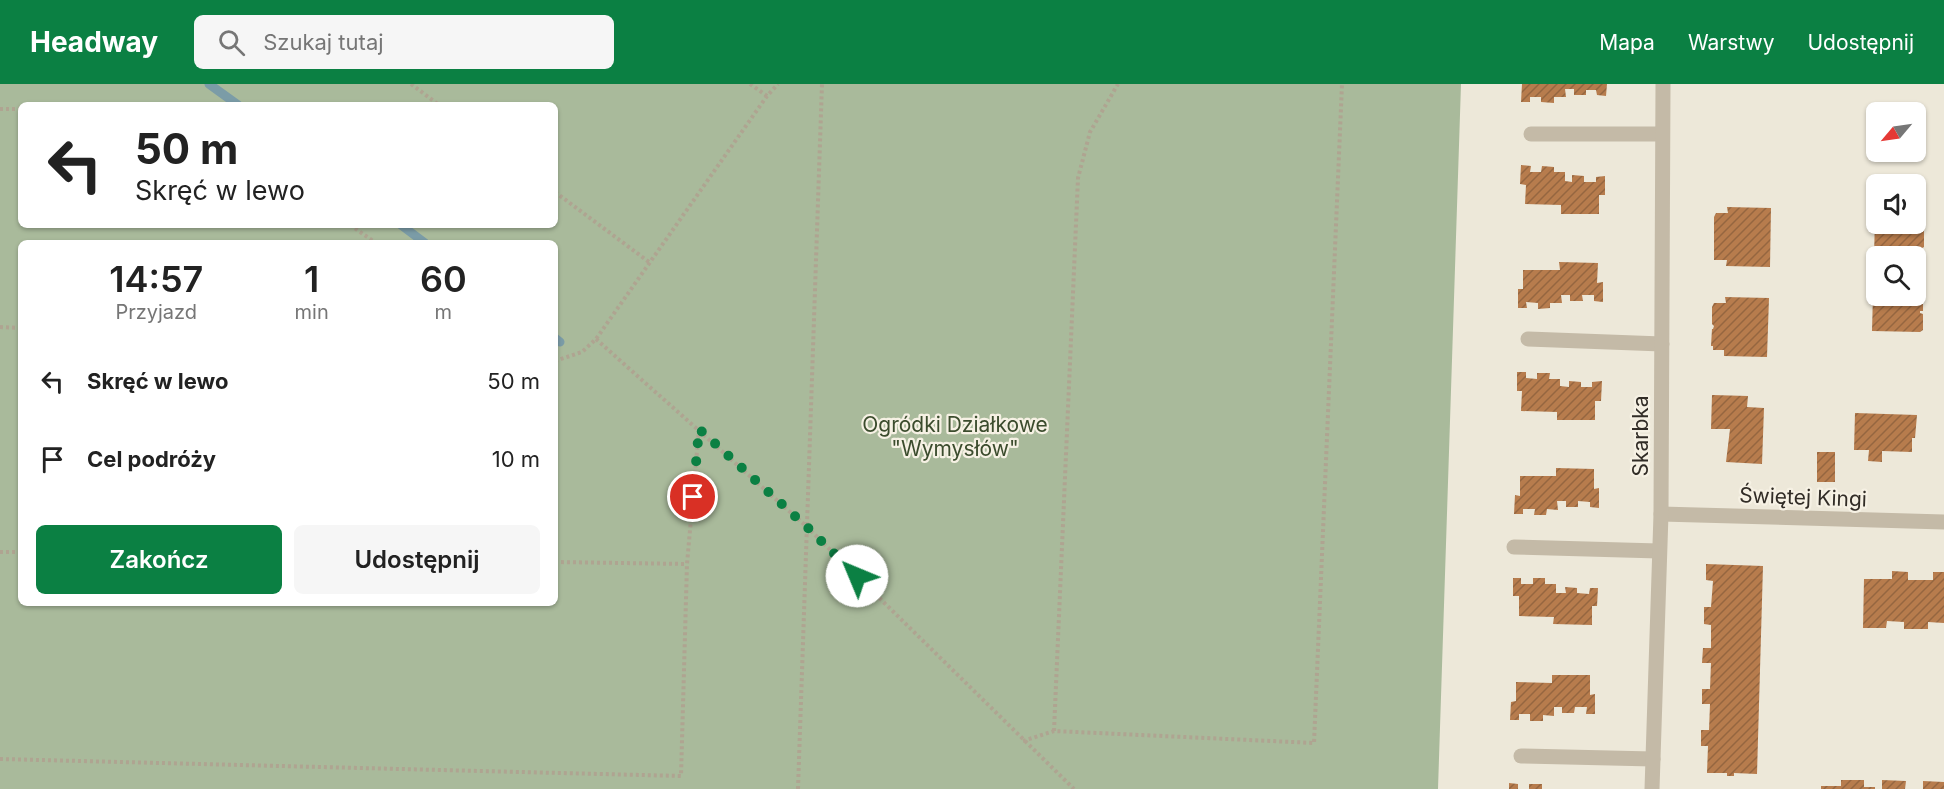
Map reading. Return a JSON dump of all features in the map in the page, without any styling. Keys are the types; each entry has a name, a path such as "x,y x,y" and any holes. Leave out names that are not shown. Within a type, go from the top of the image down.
{"street":[{"name":"Skarbka","path":"1652,789 1660,514 1663,84"},
{"path":"1531,134 1662,134"},
{"path":"1528,339 1662,344"},
{"name":"Świętej Kingi","path":"1660,514 1944,522"},
{"path":"1514,547 1659,551"},
{"path":"1521,756 1653,759"}],"path":[{"path":"411,84 435,102"},
{"path":"750,84 767,96"},
{"path":"558,360 582,352 596,339 767,96 778,84"},
{"path":"798,789 822,84"},
{"path":"1054,731 1078,178 1090,132 1118,84"},
{"path":"1023,741 1054,731 1314,743 1342,84"},
{"path":"0,109 18,109"},
{"path":"558,194 649,262"},
{"path":"354,228 372,240"},
{"path":"0,327 18,328"},
{"path":"596,339 807,527 1074,789"},
{"path":"0,759 681,776 687,564 699,429"},
{"path":"0,552 18,552"},
{"path":"558,562 687,564"}],"green space":[{"name":"Ogródki Działkowe \"Wymysłów\"","path":"0,84 1461,84 1438,789 0,789"}],"building":[{"path":"1522,84 1607,84 1606,96 1597,95 1596,90 1586,90 1586,95 1574,95 1574,89 1565,89 1566,97 1554,97 1554,103 1541,102 1541,97 1530,97 1530,102 1521,102"},
{"path":"1521,165 1531,166 1530,172 1541,172 1542,166 1554,167 1554,172 1565,172 1565,181 1572,182 1572,175 1584,176 1584,182 1596,182 1596,177 1605,176 1605,195 1599,195 1599,214 1561,214 1561,205 1525,204 1526,185 1520,184"},
{"path":"1727,207 1771,208 1770,267 1726,266 1727,260 1714,260 1714,217 1716,213 1728,213"},
{"path":"1875,234 1924,234 1924,246 1874,246"},
{"path":"1559,262 1598,263 1597,283 1603,282 1603,302 1594,301 1594,295 1582,295 1583,301 1570,301 1570,295 1561,295 1562,303 1550,303 1550,308 1538,309 1538,303 1526,302 1527,308 1518,308 1518,289 1523,289 1523,270 1560,270"},
{"path":"1725,297 1769,298 1767,357 1724,356 1724,350 1713,350 1711,346 1714,326 1712,307 1714,303 1726,303"},
{"path":"1873,306 1923,306 1923,311 1920,313 1923,314 1923,330 1920,332 1872,331"},
{"path":"1517,372 1526,372 1526,378 1537,379 1537,373 1550,373 1549,379 1560,379 1560,386 1569,387 1569,381 1581,382 1581,387 1592,387 1592,382 1602,381 1601,401 1595,401 1595,420 1557,420 1557,412 1521,411 1522,391 1517,391"},
{"path":"1712,395 1748,396 1747,407 1764,408 1762,464 1726,462 1730,429 1711,429"},
{"path":"1855,413 1917,415 1915,438 1912,438 1912,452 1882,451 1882,462 1868,461 1869,450 1854,450"},
{"path":"1817,452 1835,452 1835,482 1817,482"},
{"path":"1556,468 1594,469 1594,489 1599,488 1599,508 1590,507 1590,502 1578,501 1578,507 1566,507 1566,501 1557,501 1558,510 1547,509 1546,515 1534,515 1535,509 1523,509 1523,514 1514,514 1515,495 1520,496 1520,476 1556,476"},
{"path":"1706,564 1763,566 1757,774 1734,773 1734,776 1727,776 1727,773 1707,773 1708,746 1701,746 1701,730 1709,730 1710,704 1702,704 1702,689 1710,689 1711,663 1702,663 1703,648 1711,648 1711,625 1704,624 1704,607 1711,607 1713,581 1706,580"},
{"path":"1892,571 1908,572 1908,580 1933,580 1933,572 1944,572 1944,623 1928,622 1928,629 1904,629 1904,622 1887,621 1886,628 1863,628 1864,579 1892,579"},
{"path":"1513,578 1521,578 1521,584 1533,584 1533,578 1545,578 1545,584 1556,584 1556,593 1566,593 1565,587 1577,588 1577,593 1589,594 1590,588 1598,588 1597,606 1592,606 1592,625 1553,624 1554,617 1519,616 1519,596 1513,596"},
{"path":"1552,675 1590,675 1590,695 1595,694 1595,714 1586,714 1587,707 1575,707 1574,713 1562,713 1562,707 1554,707 1554,716 1543,715 1543,721 1530,721 1530,714 1519,714 1519,720 1510,720 1511,702 1516,701 1516,682 1552,683"},
{"path":"1841,780 1864,780 1864,787 1875,787 1875,789 1821,789 1821,786 1841,786"},
{"path":"1882,780 1906,781 1905,789 1882,789"},
{"path":"1923,781 1944,782 1944,789 1923,789"},
{"path":"1509,783 1518,784 1518,789 1509,789"},
{"path":"1529,784 1542,784 1542,789 1529,789"}],"waterway":[{"path":"209,84 234,102"},
{"path":"405,228 421,240"}],"route":[{"path":"693,497 699,429 807,527 857,576"}]}
